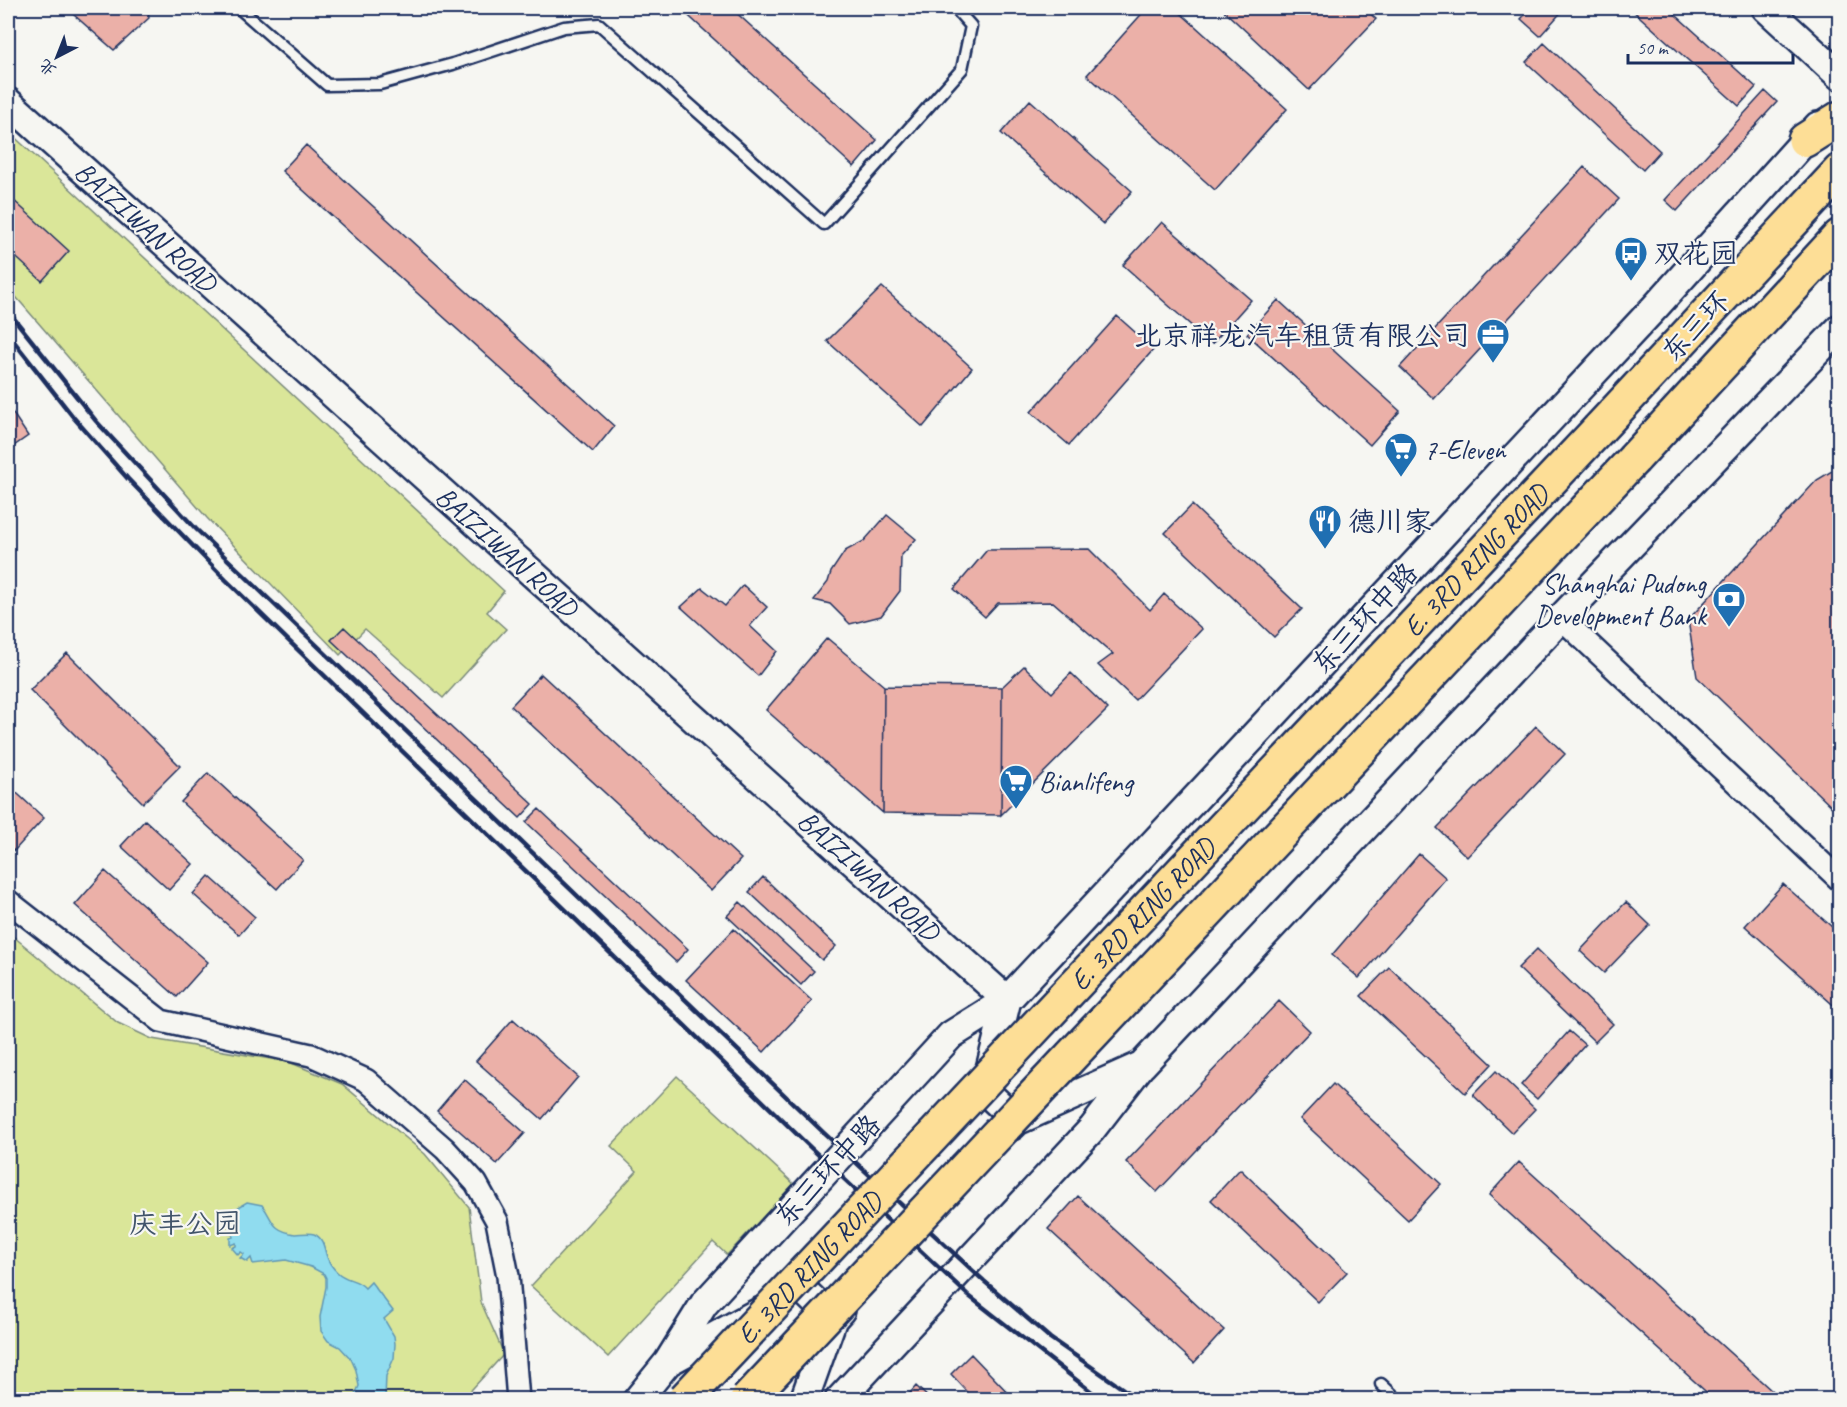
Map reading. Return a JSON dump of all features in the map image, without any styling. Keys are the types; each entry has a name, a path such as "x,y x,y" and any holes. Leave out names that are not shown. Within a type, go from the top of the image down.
{"highway":[{"path":"1805,140 1839,118"},
{"name":"东三环","path":"1599,429 1839,171"},
{"name":"东三环","path":"1634,459 1839,236"},
{"name":"E. 3RD RING ROAD","path":"684,1400 1599,429"},
{"name":"E. 3RD RING ROAD","path":"747,1400 1634,459"}],"street":[{"path":"1767,8 1839,76"},
{"name":"BAIZIWAN ROAD","path":"8,102 1007,999"},
{"name":"东三环中路","path":"637,1400 668,1362 704,1304 951,1035 1007,999 1657,305 1839,103"},
{"path":"839,1400 1092,1129 1142,1065 1562,618 1839,328"},
{"path":"1562,618 1839,880"},
{"path":"8,901 161,1021 311,1055 366,1080 445,1149 476,1183 497,1221 508,1276 518,1400"},
{"name":"东三环中路","path":"668,1362 802,1289 985,1091 1007,999"},
{"path":"804,1400 832,1319 1017,1121 1142,1065"},
{"path":"985,1091 1017,1121"},
{"path":"802,1289 832,1319"}],"lane":[{"path":"239,8 327,85 380,84 453,64 564,27 599,24 824,224 962,69 971,26 956,8"},
{"path":"1381,1384 1398,1400"}],"green space":[{"path":"8,131 504,591 487,612 506,629 443,698 365,629 340,655 207,518 10,290 8,287"},
{"name":"庆丰公园","path":"8,932 118,1023 152,1039 289,1062 342,1084 425,1154 469,1207 481,1302 504,1354 463,1399 8,1399"},
{"path":"677,1076 794,1184 727,1255 713,1242 608,1357 531,1286 637,1171 611,1146"}],"water":[{"path":"247,1202 262,1205 274,1224 281,1230 295,1234 314,1234 320,1238 329,1261 337,1272 365,1288 371,1282 393,1311 384,1319 394,1336 395,1344 394,1358 386,1376 385,1399 353,1399 359,1386 351,1359 340,1347 328,1341 321,1331 320,1317 326,1287 324,1274 311,1267 286,1260 253,1264 251,1258 247,1262 240,1258 244,1254 241,1252 238,1255 232,1248 236,1246 236,1243 230,1245 230,1238 233,1237 229,1232 237,1208"}],"building":[{"path":"66,8 148,8 149,18 114,50"},
{"path":"680,8 731,8 877,140 854,167"},
{"path":"1147,8 1175,8 1287,109 1215,190 1087,75"},
{"path":"1221,8 1364,8 1376,19 1309,90"},
{"path":"1531,8 1565,8 1540,36 1521,19"},
{"path":"1630,8 1668,8 1756,87 1739,106"},
{"path":"1544,43 1660,151 1643,170 1526,62"},
{"path":"1765,91 1777,102 1677,211 1665,200"},
{"path":"1030,100 1132,191 1103,224 1001,133"},
{"path":"306,145 614,426 593,452 282,171"},
{"path":"1584,167 1619,199 1434,399 1400,367"},
{"path":"11,198 69,251 42,281 8,250 8,202"},
{"path":"1162,222 1251,300 1212,344 1123,265"},
{"path":"882,287 972,368 923,427 827,341"},
{"path":"1278,300 1400,411 1370,445 1247,334"},
{"path":"1117,316 1154,349 1069,445 1031,412"},
{"path":"8,406 28,436 8,450"},
{"path":"1840,466 1840,567 1835,587 1840,591 1840,815 1697,677 1688,620 1817,480"},
{"path":"1192,505 1302,609 1274,637 1165,533"},
{"path":"887,515 916,539 901,556 900,591 881,616 850,624 830,604 814,600 828,582 831,572 845,551 864,541"},
{"path":"1089,549 1150,610 1164,594 1202,629 1135,700 1098,665 1113,654 1053,602 998,603 985,617 954,589 987,550"},
{"path":"743,585 767,607 750,626 777,651 758,676 681,607 702,588 725,606"},
{"path":"344,627 533,804 520,818 331,640"},
{"path":"827,638 884,686 883,813 766,710"},
{"path":"67,653 180,766 143,803 30,690"},
{"path":"1024,666 1052,693 1071,673 1108,709 1001,815 1002,687"},
{"path":"541,674 741,859 711,891 511,706"},
{"path":"884,686 1002,687 1001,815 883,813"},
{"path":"1536,726 1565,754 1467,857 1437,828"},
{"path":"208,773 303,860 277,889 181,802"},
{"path":"8,785 44,818 14,851 8,845"},
{"path":"539,809 688,949 676,962 526,822"},
{"path":"145,820 193,864 169,890 121,846"},
{"path":"1419,854 1446,878 1359,978 1332,955"},
{"path":"105,871 208,962 177,997 75,905"},
{"path":"209,876 255,917 239,935 193,894"},
{"path":"763,877 836,946 822,960 749,892"},
{"path":"1783,884 1840,934 1840,1011 1745,926"},
{"path":"740,902 814,971 801,985 727,916"},
{"path":"1626,902 1650,925 1604,973 1580,951"},
{"path":"734,929 812,1001 764,1052 686,980"},
{"path":"1537,949 1613,1024 1595,1042 1518,968"},
{"path":"1389,967 1492,1064 1465,1093 1361,996"},
{"path":"1279,1001 1310,1031 1157,1192 1126,1162"},
{"path":"513,1019 578,1077 542,1119 476,1061"},
{"path":"1569,1031 1585,1045 1537,1099 1521,1085"},
{"path":"1496,1071 1535,1109 1512,1133 1473,1095"},
{"path":"464,1079 525,1133 497,1164 437,1111"},
{"path":"1333,1084 1441,1184 1408,1220 1300,1119"},
{"path":"1519,1162 1782,1400 1715,1400 1489,1195"},
{"path":"1240,1169 1347,1272 1318,1302 1211,1200"},
{"path":"1078,1196 1224,1330 1194,1363 1048,1229"},
{"path":"971,1354 1015,1400 975,1400 951,1374"},
{"path":"916,1386 931,1400 904,1400"}],"railway":[{"path":"8,311 96,421 196,529 824,1133 984,1281 1050,1338 1139,1400"},
{"path":"8,334 74,418 128,479 226,580 811,1148 969,1296 1102,1400"}],"place":[{"name":"双花园","path":"1631,282"},
{"name":"北京祥龙汽车租赁有限公司","path":"1493,364"},
{"name":"7-Eleven","path":"1401,478"},
{"name":"德川家","path":"1325,550"},
{"name":"Shanghai Pudong Development Bank","path":"1729,628"},
{"name":"Bianlifeng","path":"1016,810"}]}
